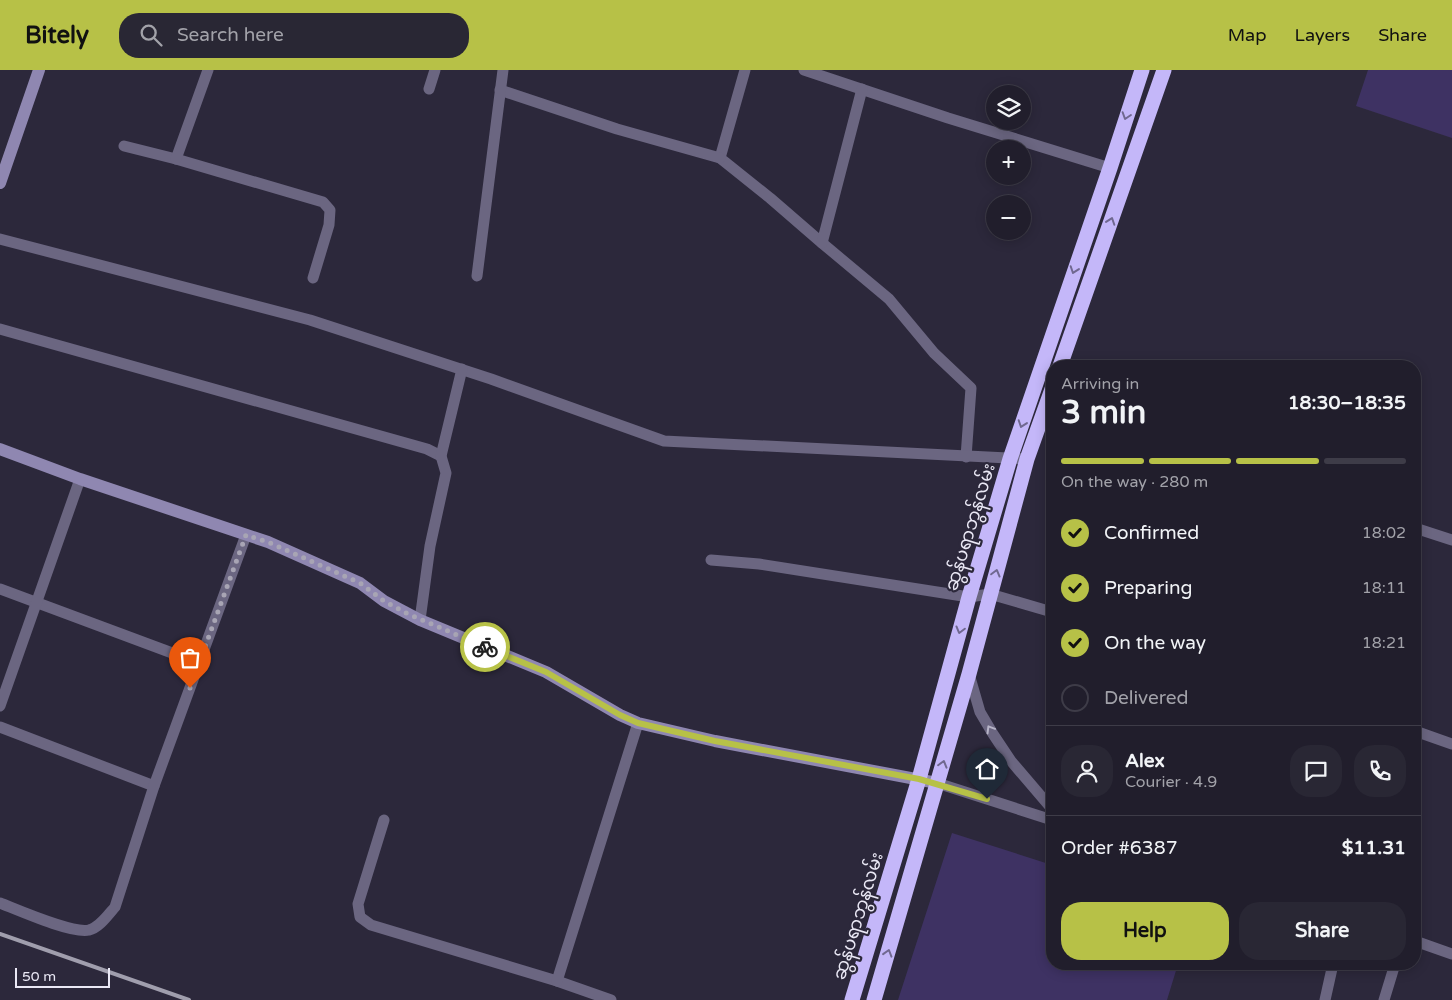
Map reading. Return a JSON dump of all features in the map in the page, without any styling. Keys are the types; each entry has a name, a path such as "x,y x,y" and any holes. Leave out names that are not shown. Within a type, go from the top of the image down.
{"highway":[{"name":"ဆွန်ပရာဘွန်လမ်း","path":"852,1000 919,779 969,597 1010,459 1142,70"},
{"path":"1062,360 1164,70"},
{"name":"ဆွန်ပရာဘွန်လမ်း","path":"874,1000 969,674 1027,459 1046,418"}],"street":[{"path":"0,183 39,70"},
{"path":"176,159 208,70"},
{"path":"429,89 435,70"},
{"path":"477,276 503,70"},
{"path":"720,158 745,70"},
{"path":"804,70 1110,168"},
{"path":"822,243 862,89"},
{"path":"500,90 617,130 720,158 889,298 934,353 971,388 966,457"},
{"path":"124,146 176,159 323,202 330,210 329,225 313,278"},
{"path":"0,239 310,320 462,369 664,441 1027,459"},
{"path":"0,329 140,370 427,449 441,456"},
{"path":"420,620 430,546 446,473 441,456 462,369"},
{"path":"0,449 80,480 268,542 360,583 384,601 420,620 546,672 620,715 638,723 715,741 919,779 1046,818"},
{"path":"0,706 80,480"},
{"path":"1421,530 1452,540"},
{"path":"0,903 72,930 90,930 102,922 114,907 154,786 246,535"},
{"path":"711,560 759,564 969,597 990,594 1046,610"},
{"path":"0,589 199,663"},
{"path":"969,674 980,712 993,734 1011,761 1046,802"},
{"path":"557,981 638,723"},
{"path":"0,727 154,786"},
{"path":"1421,733 1452,744"},
{"path":"384,820 358,904 360,917 371,925 557,981 611,1000"},
{"path":"1421,942 1452,954"},
{"path":"1325,1000 1332,970"},
{"path":"1384,1000 1393,970"}],"shaded area":[{"path":"1368,70 1452,70 1452,138 1356,106"},
{"path":"952,833 1046,863 1046,970 1176,970 1167,1000 898,1000"}],"railway":[{"path":"0,934 189,1000"}],"way so far":[{"path":"190,688 246,535 268,542 360,583 384,601 406,613 485,647"}],"route":[{"path":"485,647 546,672 620,715 638,723 715,741 919,779 987,799"}]}
